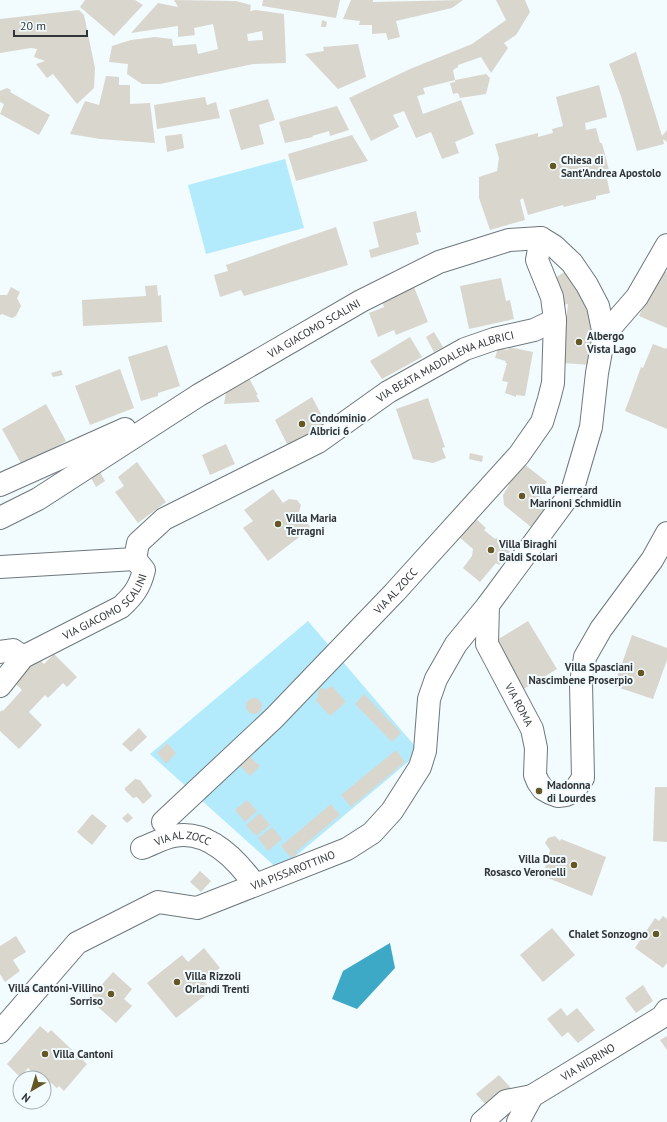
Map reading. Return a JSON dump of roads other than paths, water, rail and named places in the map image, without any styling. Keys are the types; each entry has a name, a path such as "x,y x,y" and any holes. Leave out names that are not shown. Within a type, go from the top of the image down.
{"street":[{"path":"488,604 573,488 591,427 596,373 604,335 598,306 587,285 572,263 554,246 541,238 537,260 552,297 555,320"},
{"name":"VIA GIACOMO SCALINI","path":"0,518 38,499 199,395 361,301 439,262 509,240 541,238"},
{"path":"604,335 637,297 667,245"},
{"name":"VIA BEATA MADDALENA ALBRICI","path":"135,559 138,543 164,519 318,442 388,392 465,349 494,339 534,330 555,320"},
{"name":"VIA AL ZOCC","path":"163,822 274,718 395,592 519,455 542,422 549,399 552,383 555,320"},
{"path":"0,485 52,463 199,395"},
{"name":"VIA ROMA","path":"488,604 487,644 532,729 536,748 535,775 543,789 558,796 566,795 574,791 583,778 581,683 585,657 601,629 652,560 667,534"},
{"name":"VIA GIACOMO SCALINI","path":"0,567 135,559 144,570 142,582 133,597 121,607 23,656 0,686"},
{"name":"VIA PISSAROTTINO","path":"0,1032 77,943 158,902 198,908 347,849 372,833 392,811 420,767 425,751 429,699 436,679 456,644 488,604"},
{"path":"0,652 13,650 23,656"},
{"path":"0,670 6,663 23,656"},
{"name":"VIA AL ZOCC","path":"142,848 175,836 198,838 222,850 234,859 254,885"},
{"name":"VIA NIDRINO","path":"532,1096 662,1017 667,1010"},
{"path":"482,1122 506,1101 532,1096"},
{"path":"518,1122 532,1096"}],"place":[{"name":"Chiesa di Sant'Andrea Apostolo","path":"553,166"},
{"name":"Albergo Vista Lago","path":"579,342"},
{"name":"Condominio Albrici 6","path":"302,424"},
{"name":"Villa Pierreard Marinoni Schmidlin","path":"522,496"},
{"name":"Villa Maria Terragni","path":"278,524"},
{"name":"Villa Biraghi Baldi Scolari","path":"491,550"},
{"name":"Villa Spasciani Nascimbene Proserpio","path":"641,673"},
{"name":"Madonna di Lourdes","path":"539,791"},
{"name":"Villa Duca Rosasco Veronelli","path":"574,865"},
{"name":"Chalet Sonzogno","path":"656,934"},
{"name":"Villa Rizzoli Orlandi Trenti","path":"177,982"},
{"name":"Villa Cantoni-Villino Sorriso","path":"111,994"},
{"name":"Villa Cantoni","path":"45,1054"}]}
